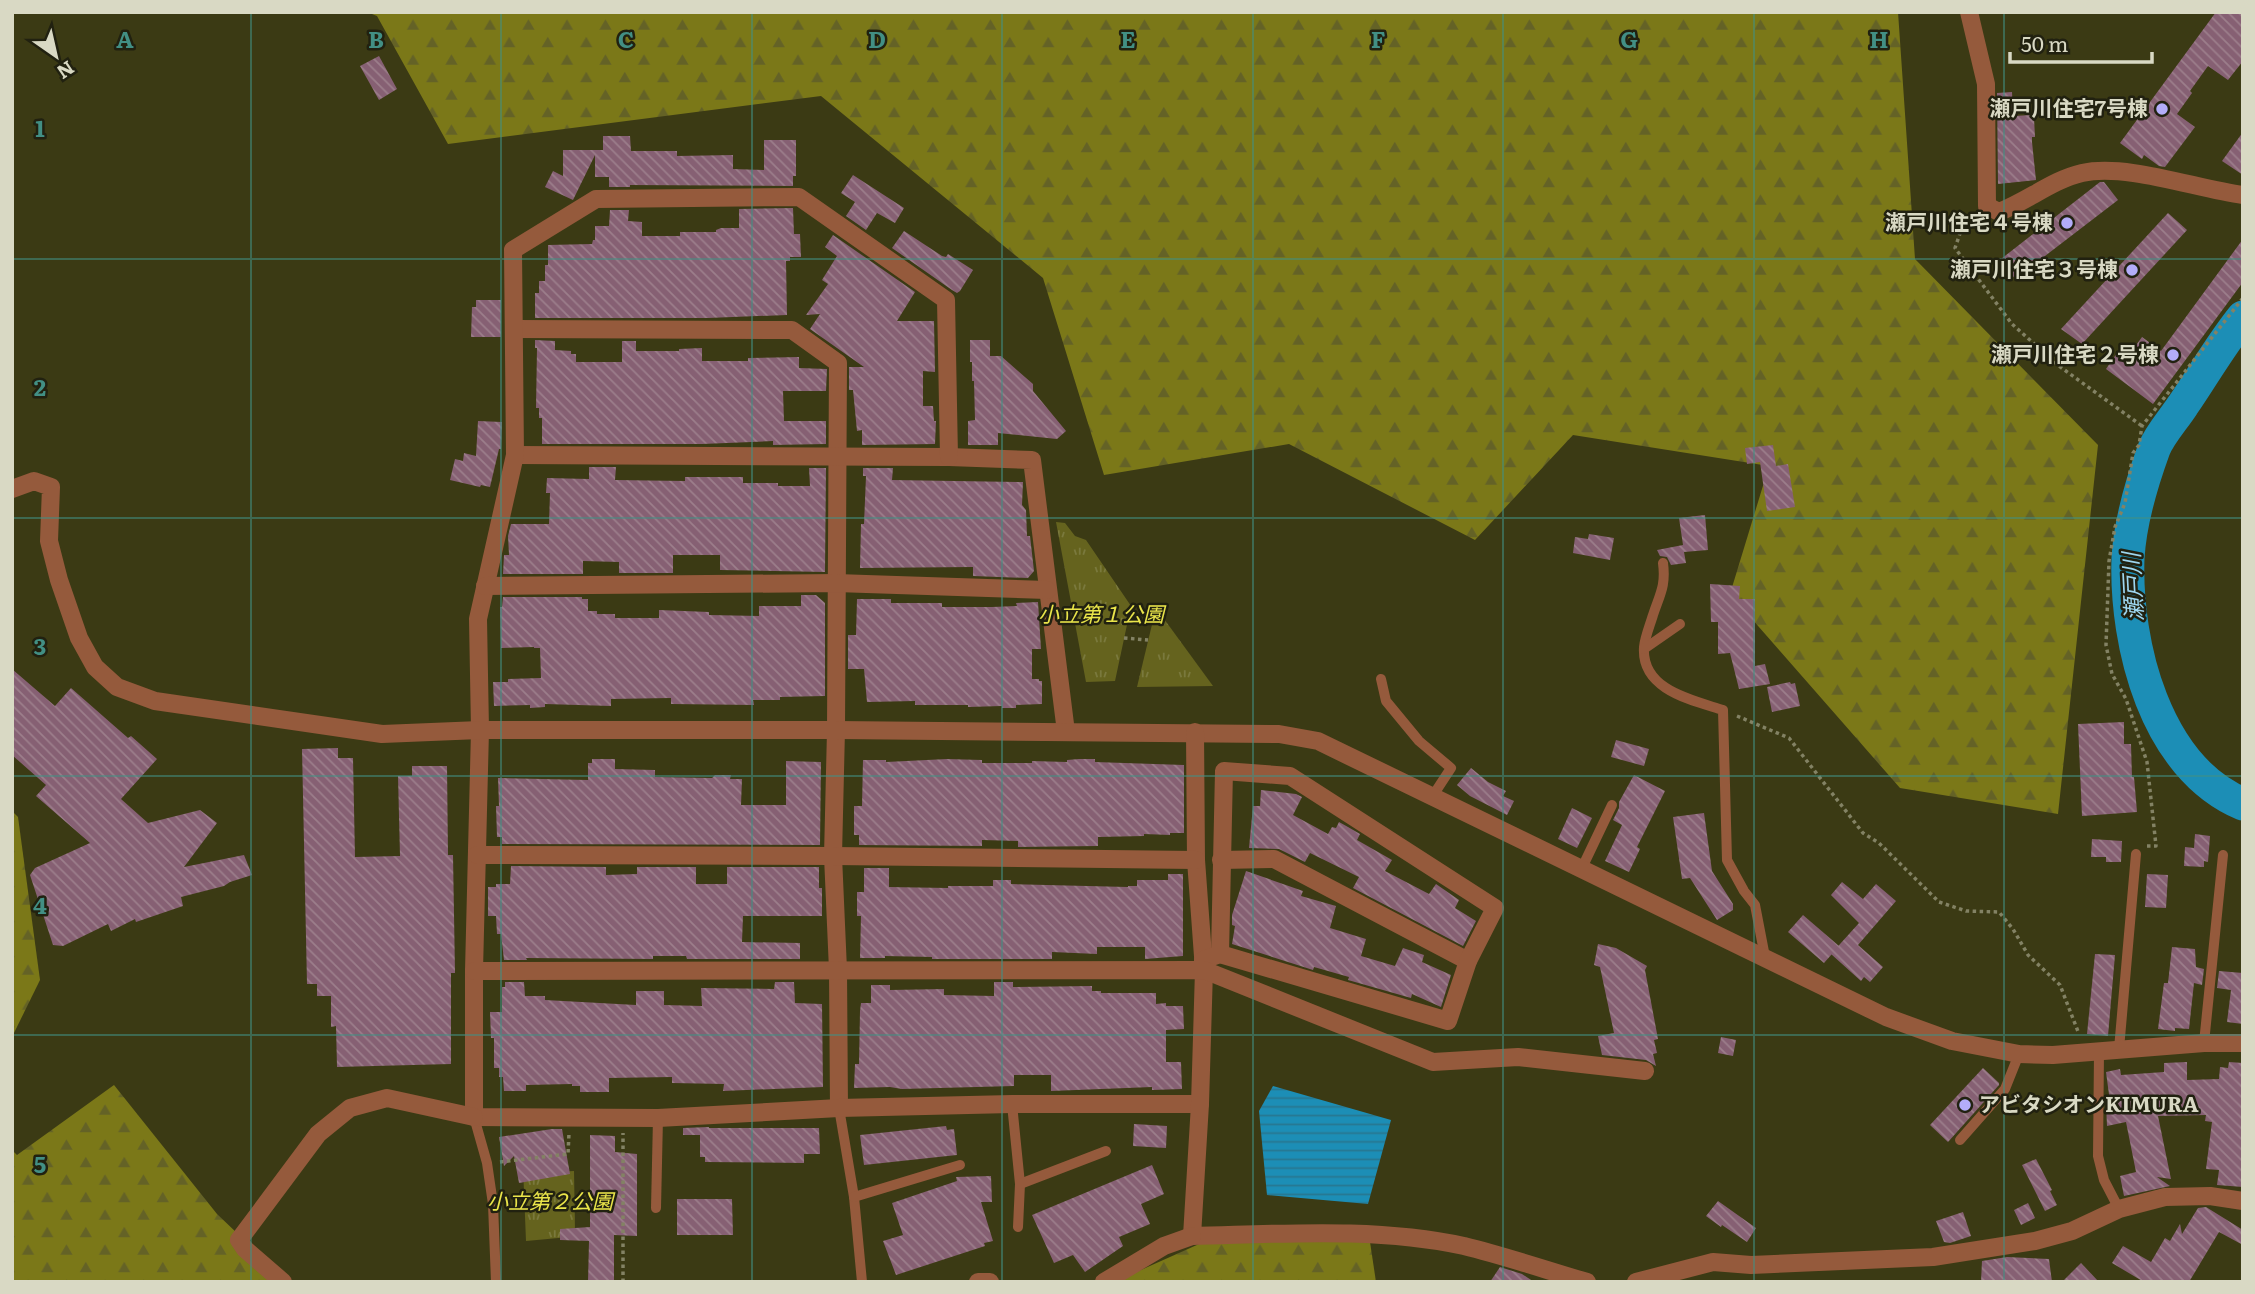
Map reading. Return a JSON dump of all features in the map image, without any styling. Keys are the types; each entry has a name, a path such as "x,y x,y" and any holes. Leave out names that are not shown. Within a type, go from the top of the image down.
{"street":[{"path":"1969,12 1986,84 1987,206 1999,212 2063,179 2084,173 2111,171 2243,195"},
{"path":"474,1117 474,971 480,730 478,618 514,455 513,250 596,200 799,197 946,300 949,457"},
{"path":"515,329 792,330 838,363 833,856 838,970 839,1108"},
{"path":"514,455 949,457 1032,460 1066,732"},
{"path":"12,489 34,481 51,487 49,541 79,638 94,667 117,687 155,701 382,734 480,730 1279,734 1318,741 1886,1017 1952,1041 2019,1054 2053,1055 2204,1043 2243,1043"},
{"path":"485,586 836,583 1047,590"},
{"path":"1192,1236 1200,1104 1203,965 1196,860 1195,732"},
{"path":"1203,965 1220,954 1448,1021 1468,961 1495,908 1290,776 1224,771 1220,954"},
{"path":"477,855 1196,860"},
{"path":"1221,860 1274,859 1468,961"},
{"path":"474,971 1203,965 1433,1062 1518,1057 1645,1071"},
{"path":"283,1282 245,1249 239,1240 318,1134 350,1108 387,1098 474,1117 658,1118 839,1108 1200,1104"},
{"path":"1636,1282 1713,1262 1751,1265 1933,1257 2035,1241 2072,1231 2119,1209 2165,1198 2210,1196 2243,1201"},
{"path":"1104,1282 1164,1246 1192,1236 1305,1233 1392,1237 1462,1246 1587,1282"},
{"path":"978,1282 990,1282"}],"lane":[{"path":"1663,563 1665,582 1644,649 1650,675 1665,688 1682,697 1723,710 1727,860 1755,905 1765,957"},
{"path":"1644,649 1680,624"},
{"path":"1381,679 1386,701 1419,741 1451,768 1432,797"},
{"path":"1581,870 1612,805"},
{"path":"2119,1049 2136,854"},
{"path":"2204,1043 2223,855"},
{"path":"2093,1052 2098,1156 2104,1180 2119,1209"},
{"path":"1960,1140 2005,1089 2019,1054"},
{"path":"1012,1104 1020,1184 1018,1227"},
{"path":"839,1108 854,1197 862,1282"},
{"path":"474,1117 487,1163 493,1204 496,1282"},
{"path":"656,1208 658,1118"},
{"path":"1020,1184 1106,1151"},
{"path":"854,1197 960,1165"}],"path":[{"path":"1965,219 1955,248 2012,324 2059,366 2142,426"},
{"path":"2136,854 2135,846 2156,846 2147,762 2126,699 2112,674 2105,645 2109,561 2115,527 2125,503 2133,453 2139,445 2142,426 2243,298"},
{"path":"1124,638 1148,640"},
{"path":"1723,710 1788,738 1863,833 1879,844 1939,902 1966,911 1999,912 2013,929 2028,955 2060,985 2081,1041 2093,1052"},
{"path":"623,1125 623,1282"},
{"path":"487,1163 568,1154 569,1132"}],"green space":[{"path":"367,12 1898,12 1915,259 2098,445 2058,814 1900,788 1730,594 1769,466 1573,435 1475,540 1289,444 1104,475 1043,278 821,96 448,144 377,16"},
{"name":"小立第１公園","path":"1056,522 1065,523 1075,536 1086,540 1131,606 1115,681 1086,682"},
{"name":"小立第１公園","path":"1156,608 1213,686 1137,687"},
{"path":"12,811 18,817 40,980 12,1037"},
{"path":"114,1085 217,1214 288,1282 12,1282 12,1150 17,1155"},
{"name":"小立第２公園","path":"523,1166 556,1172 574,1171 575,1232 569,1237 526,1241"},
{"path":"1226,1232 1370,1242 1376,1282 1114,1282"}],"water":[{"path":"1273,1086 1391,1120 1368,1204 1267,1195 1259,1111"}],"building":[{"path":"2216,12 2243,12 2243,61 2228,80 2208,66 2177,114 2195,127 2165,167 2159,166 2144,155 2142,159 2120,143"},
{"path":"379,56 397,89 379,100 360,66"},
{"path":"2012,92 2013,116 2032,115 2034,118 2035,137 2032,137 2032,142 2036,180 1998,184 1997,93"},
{"path":"2243,132 2243,175 2222,161"},
{"path":"603,136 630,136 631,151 677,151 677,156 733,155 733,169 764,170 764,140 796,140 796,176 793,176 793,186 609,187 609,177 595,177 595,155 573,200 545,187 553,171 563,176 563,150 603,150"},
{"path":"853,175 904,208 895,223 877,213 866,230 846,216 855,202 841,193"},
{"name":"瀬戸川住宅４号棟","path":"2100,182 2104,182 2118,200 2015,279 2001,259"},
{"path":"793,208 794,234 800,234 801,257 790,257 790,261 786,261 787,315 535,318 535,293 539,293 539,281 545,281 548,245 592,244 595,240 595,226 609,226 610,210 629,210 628,221 642,222 642,236 680,236 680,232 716,232 721,228 739,228 739,209"},
{"name":"瀬戸川住宅３号棟","path":"2168,213 2187,230 2082,344 2061,329"},
{"path":"904,231 942,256 946,257 948,254 973,270 960,291 957,293 952,290 892,248"},
{"path":"833,235 915,292 897,321 934,321 935,372 923,371 923,406 933,406 936,421 935,444 862,445 862,430 857,431 853,390 849,390 849,367 864,367 810,329 820,314 806,315 828,284 822,280 837,256 825,247"},
{"path":"2243,239 2243,282 2153,404 2106,369 2117,353 2126,359 2142,337 2161,351"},
{"path":"476,300 501,300 501,337 471,337 472,307 476,307"},
{"path":"535,340 555,341 555,350 571,351 571,354 576,354 576,362 622,362 622,341 636,341 636,351 702,348 702,361 799,357 799,368 827,369 826,391 783,391 784,421 826,421 826,444 773,445 773,441 542,444 542,418 539,418 539,408 536,408"},
{"path":"970,340 990,340 990,356 1001,356 1033,384 1033,391 1066,431 1057,439 998,433 998,445 968,445 968,421 975,420"},
{"path":"478,421 502,422 501,449 490,487 450,480 455,459 463,461 464,453 476,456"},
{"path":"1773,445 1776,466 1788,464 1795,507 1767,511 1760,462 1747,464 1745,448"},
{"path":"589,467 616,467 615,480 685,481 685,477 743,477 743,483 778,483 778,486 810,486 809,468 826,468 825,572 720,570 720,555 673,555 673,573 619,573 619,562 583,561 583,574 503,574 504,555 509,555 508,536 511,524 549,524 550,493 546,493 547,478 589,479"},
{"path":"863,468 893,468 892,480 1023,482 1022,505 1026,510 1027,536 1030,536 1034,571 1028,578 973,576 973,567 860,568 866,476 863,476"},
{"path":"1705,515 1708,550 1684,552 1686,563 1671,565 1667,557 1660,556 1657,550 1683,545 1679,518"},
{"path":"1589,534 1614,538 1610,560 1573,553 1575,537 1588,539"},
{"path":"1710,584 1740,586 1739,599 1755,599 1755,666 1765,664 1770,684 1739,689 1730,653 1718,654 1718,622 1711,622"},
{"path":"801,595 816,595 825,603 825,696 753,700 754,705 671,704 671,698 611,699 611,706 494,706 493,682 541,678 540,648 501,648 500,607 503,597 582,597 588,599 588,611 597,611 597,614 615,614 615,618 659,618 659,610 759,616 759,606 801,606"},
{"path":"857,599 891,599 891,603 942,603 942,607 1017,606 1016,603 1038,602 1041,649 1032,649 1032,679 1042,681 1042,704 1002,708 915,705 915,701 867,702 864,669 848,669 848,635 856,635"},
{"path":"12,669 55,706 71,688 128,738 131,736 157,759 121,799 148,823 200,810 217,823 184,867 244,855 252,875 224,886 181,897 183,906 136,922 135,919 111,931 108,924 63,946 53,945 30,875 35,868 90,843 36,796 46,785 12,755"},
{"path":"1795,683 1800,706 1772,712 1767,687"},
{"path":"2124,722 2124,744 2131,744 2137,812 2082,816 2078,724"},
{"path":"1616,740 1649,749 1644,766 1611,757"},
{"path":"338,748 338,758 353,758 355,857 400,856 398,776 412,776 412,766 447,766 448,855 453,855 455,973 451,973 451,1064 337,1067 336,1026 331,1027 331,996 317,996 317,984 307,984 302,749"},
{"path":"592,759 615,759 615,769 655,770 655,777 712,778 715,775 731,775 730,779 742,779 741,805 786,805 786,761 821,762 820,845 502,844 502,837 497,837 498,778 588,780 588,763 592,763"},
{"path":"1095,759 1095,762 1184,765 1184,833 1098,837 1098,846 1018,847 1018,841 982,840 982,846 859,845 859,835 854,835 854,806 862,806 863,760 886,762 982,760 982,763 1032,763"},
{"path":"1471,768 1488,782 1506,791 1503,796 1514,801 1507,815 1470,796 1457,785"},
{"path":"1634,775 1665,791 1637,847 1640,849 1629,872 1605,861 1622,825 1613,820 1619,802"},
{"path":"1261,790 1302,797 1293,815 1328,834 1339,822 1360,834 1357,840 1392,860 1385,871 1429,894 1436,884 1459,900 1455,908 1476,921 1463,946 1353,888 1359,877 1310,853 1305,862 1279,849 1249,848 1253,806 1260,806"},
{"path":"1572,808 1592,818 1577,848 1558,839"},
{"path":"1704,813 1712,871 1733,904 1733,910 1717,920 1690,878 1682,879 1673,817"},
{"path":"2195,834 2210,836 2208,862 2204,861 2204,867 2184,866 2185,847 2194,848"},
{"path":"2092,839 2122,841 2121,862 2106,862 2106,857 2091,857"},
{"path":"511,866 606,867 606,875 637,874 637,867 696,867 696,884 727,884 727,867 819,867 822,916 743,916 742,942 800,943 800,959 687,959 686,956 653,956 653,959 504,960 501,934 497,934 496,916 488,916 488,887 510,884"},
{"path":"864,868 889,868 889,887 993,886 993,880 1011,880 1011,884 1128,887 1137,886 1137,880 1168,880 1168,874 1183,874 1183,956 1145,959 1145,947 1097,947 1097,954 1052,952 1052,959 932,959 885,956 860,958 861,916 857,916 857,892 864,892"},
{"path":"1246,871 1303,891 1301,896 1336,906 1330,928 1366,939 1361,956 1395,966 1403,948 1424,955 1422,962 1451,975 1441,1007 1412,994 1411,998 1348,980 1349,977 1314,967 1313,970 1232,944 1235,926 1232,925 1232,915"},
{"path":"2147,874 2168,875 2166,908 2145,907"},
{"path":"1842,882 1863,899 1876,884 1896,901 1858,945 1883,967 1870,982 1864,977 1861,981 1831,954 1859,923 1831,895"},
{"path":"1803,915 1839,946 1824,963 1788,932"},
{"path":"1598,944 1616,948 1647,966 1645,970 1658,1039 1654,1040 1656,1066 1646,1060 1602,1055 1598,1036 1614,1033 1600,967 1594,965"},
{"path":"2172,947 2195,949 2196,967 2204,969 2202,985 2194,983 2189,1029 2175,1028 2175,1031 2158,1029 2164,983 2168,983"},
{"path":"2095,954 2115,955 2108,1036 2087,1034"},
{"path":"2219,971 2243,973 2243,1024 2227,1022 2231,990 2217,988"},
{"path":"505,982 524,982 525,996 545,996 545,1000 636,1005 636,991 664,991 664,1005 702,1006 701,988 774,989 775,982 794,982 795,1003 822,1004 823,1087 723,1091 724,1084 672,1083 672,1077 609,1078 609,1092 580,1092 580,1086 572,1084 526,1085 526,1091 504,1091 503,1077 499,1077 499,1068 494,1068 494,1038 491,1038 490,1012 502,1012 502,987 505,987"},
{"path":"994,982 1013,982 1013,987 1092,986 1092,991 1101,993 1156,993 1156,1004 1183,1006 1184,1029 1166,1030 1166,1062 1181,1062 1182,1089 1152,1090 1152,1087 1051,1091 1051,1075 1014,1075 1014,1086 854,1088 855,1064 859,1064 861,1003 871,1003 871,985 890,985 890,990 944,989 944,995 994,996"},
{"path":"1721,1037 1736,1040 1733,1056 1718,1053"},
{"path":"2187,1062 2187,1080 2219,1079 2220,1067 2228,1068 2229,1062 2243,1063 2243,1187 2217,1185 2219,1170 2206,1169 2212,1122 2205,1121 2206,1115 2158,1116 2171,1179 2157,1177 2170,1186 2124,1196 2120,1176 2136,1172 2126,1122 2107,1126 2106,1103 2110,1102 2106,1072 2120,1069 2121,1075 2164,1072 2164,1063"},
{"name":"アビタシオンKIMURA","path":"1983,1068 1999,1085 1948,1142 1930,1125"},
{"path":"1134,1124 1167,1126 1166,1148 1133,1146"},
{"path":"946,1126 947,1130 954,1129 957,1155 864,1165 860,1135"},
{"path":"683,1128 819,1128 820,1154 804,1154 804,1163 705,1162 705,1157 700,1157 700,1135 683,1135"},
{"path":"562,1129 570,1174 519,1183 514,1156 504,1166 499,1137"},
{"path":"590,1135 615,1136 615,1152 637,1154 637,1236 614,1235 614,1282 588,1282 589,1241 560,1240 560,1229 590,1227"},
{"path":"2036,1159 2057,1205 2045,1211 2022,1165"},
{"path":"1152,1165 1164,1194 1141,1204 1150,1224 1119,1237 1123,1246 1085,1272 1073,1255 1054,1263 1032,1215"},
{"path":"991,1176 992,1202 981,1202 993,1241 896,1275 883,1241 903,1235 892,1203 957,1181 956,1177"},
{"path":"677,1199 732,1199 733,1235 677,1235"},
{"path":"1718,1201 1756,1228 1747,1242 1706,1216"},
{"path":"2028,1203 2035,1218 2021,1225 2014,1210"},
{"path":"2206,1207 2243,1230 2243,1245 2219,1232 2189,1282 2144,1282 2112,1263 2123,1246 2151,1262 2165,1238 2170,1241 2180,1224 2182,1234 2198,1208"},
{"path":"1963,1212 1971,1236 1950,1243 1944,1242 1936,1221"},
{"path":"2007,1257 2049,1259 2052,1282 1981,1282 1982,1261"},
{"path":"2081,1263 2099,1282 2062,1282"},
{"path":"1500,1267 1522,1274 1534,1282 1490,1282"}],"waterway":[{"name":"瀬戸川","path":"2243,317 2154,449 2137,503 2128,558 2132,628 2151,699 2167,733 2187,762 2213,786 2243,804"}],"place":[{"name":"瀬戸川住宅7号棟","path":"2162,109"},
{"name":"瀬戸川住宅４号棟","path":"2067,223"},
{"name":"瀬戸川住宅３号棟","path":"2132,270"},
{"name":"瀬戸川住宅２号棟","path":"2173,355"},
{"name":"アビタシオンKIMURA","path":"1965,1105"}]}
